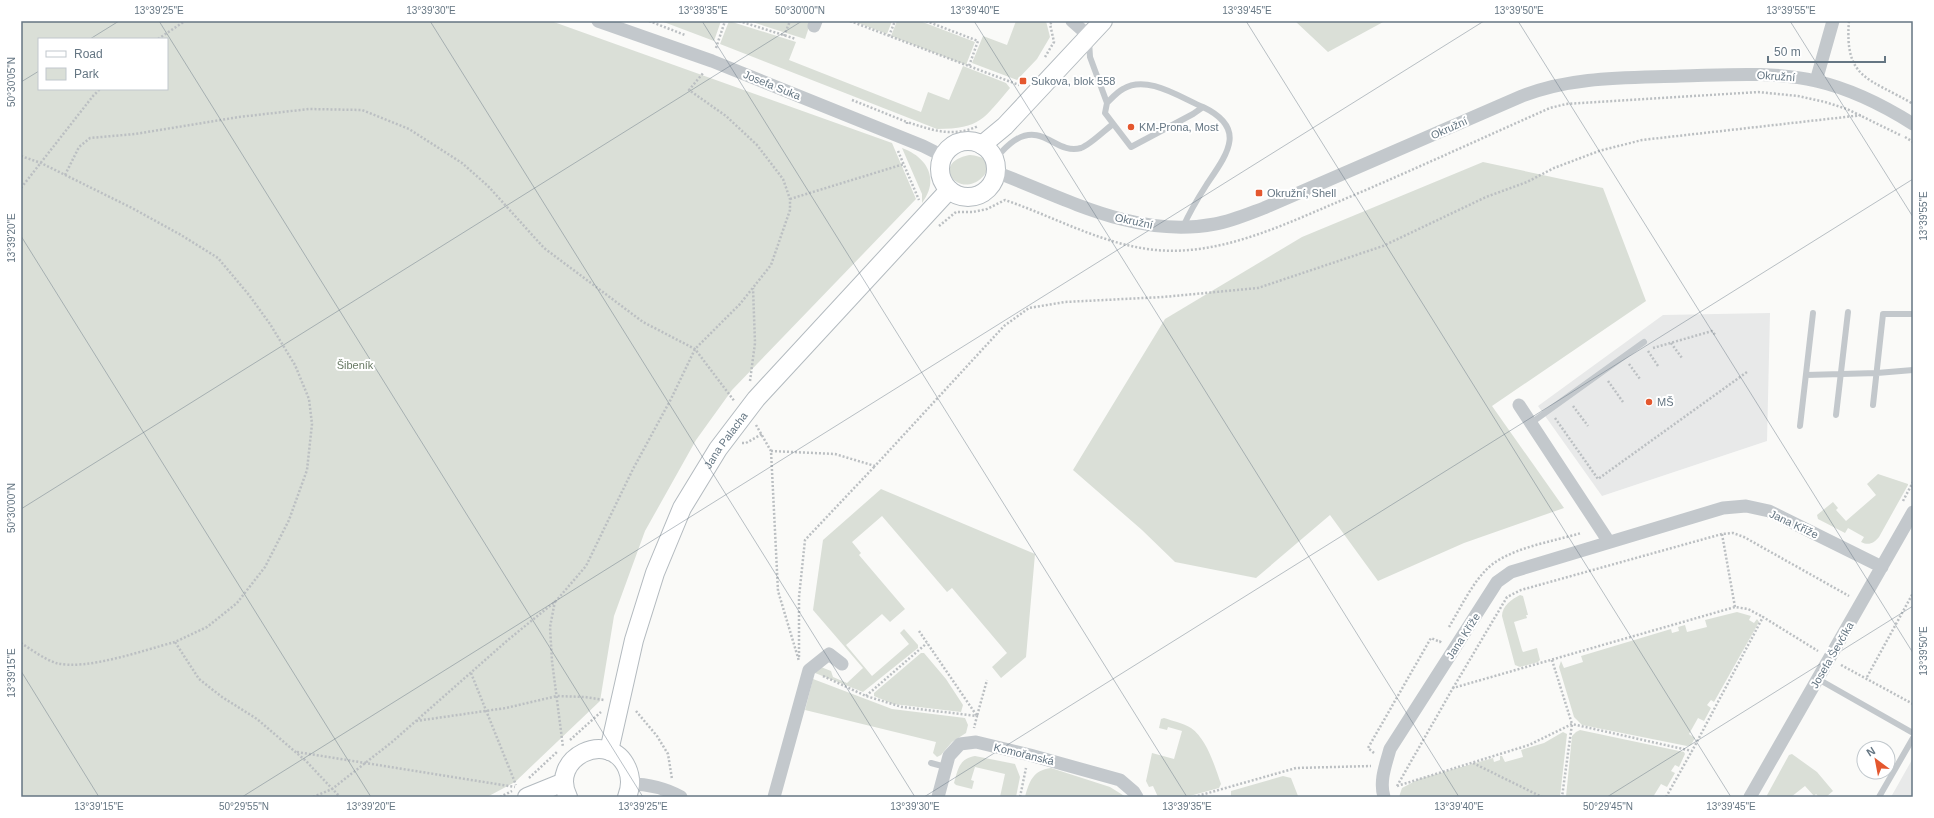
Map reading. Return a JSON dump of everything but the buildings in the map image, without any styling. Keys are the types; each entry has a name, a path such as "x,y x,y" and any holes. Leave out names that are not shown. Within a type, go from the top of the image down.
{"street":[{"name":"Josefa Suka","path":"598,21 712,61 923,146 943,156"},
{"path":"1072,21 1089,36"},
{"path":"982,145 1005,126 1103,21"},
{"path":"1816,81 1833,21"},
{"name":"Okružní","path":"995,166 1114,218 1147,225 1183,227 1214,224 1264,208 1548,86 1598,79 1736,74 1783,76 1816,81 1857,95 1885,107 1913,124"},
{"path":"974,141 982,145 989,150 995,166 993,182 981,194 964,197 956,195 949,190 943,182 940,174 940,164 943,156 948,148 956,143 974,141"},
{"name":"Jana Palacha","path":"609,751 614,702 655,573 682,508 718,449 756,399 949,190"},
{"path":"1519,405 1609,542"},
{"name":"Jana Kříže","path":"1383,794 1383,776 1390,749 1497,582 1511,572 1723,508 1746,506 1769,511 1882,567"},
{"name":"Josefa Ševčíka","path":"1750,797 1862,604 1913,512"},
{"path":"774,797 804,666 829,654 842,664"},
{"name":"Komořanská","path":"938,797 949,756 960,744 976,742 1030,755 1120,780 1137,797"},
{"path":"522,792 566,789 568,767 578,755 588,750 599,749 609,751 618,756 625,764 629,774 629,790 646,784 676,794"}],"lane":[{"path":"1089,36 1090,57 1107,103 1105,113 1131,148 1203,107"},
{"path":"1107,103 1124,88 1140,84 1157,87 1214,112 1226,124 1230,135 1230,146 1224,160 1193,205 1183,227"},
{"path":"995,166 1016,139 1027,134 1039,134 1069,150 1082,148 1113,124"},
{"path":"1836,415 1848,312"},
{"path":"1800,426 1813,313"},
{"path":"1873,405 1878,374 1883,314 1913,314"},
{"path":"1531,423 1644,342"},
{"path":"1806,375 1878,374 1913,370"},
{"path":"1818,679 1913,733"},
{"path":"1879,797 1913,738"},
{"path":"931,763 946,767"}],"path":[{"path":"159,38 166,32 185,21"},
{"path":"719,37 725,21"},
{"path":"739,21 796,39"},
{"path":"784,36 790,21"},
{"path":"850,21 1019,85"},
{"path":"889,36 895,21"},
{"path":"926,21 978,41 969,66"},
{"path":"1850,21 1848,48 1852,62 1856,68 1869,79 1913,104"},
{"path":"313,797 332,789 364,764 416,721 509,639 556,601 586,566 608,518 671,399 695,349 740,304 771,265 790,210 790,198 783,180 757,145 726,116 689,90 712,61"},
{"path":"21,188 99,90"},
{"path":"925,215 940,226 956,212 974,212 1005,200 1039,211 1101,238 1149,249 1185,251 1223,244 1271,230 1389,181 1550,108 1566,104 1758,92 1811,98 1847,109 1862,115 1913,142"},
{"path":"65,175 79,147 90,138 135,134 239,117 301,110 362,110 409,129 462,163 488,186 544,248 643,322 695,349"},
{"path":"804,666 799,597 805,540 1004,326 1029,308 1065,302 1163,297 1258,288 1383,246 1486,197 1527,182 1554,168 1599,151 1642,140 1862,115"},
{"path":"21,156 65,175 181,235 218,258 249,295 270,324 295,364 309,399 312,424 307,470 289,520 265,567 237,603 207,627 175,642 120,656 74,665 56,663 21,643"},
{"path":"790,198 904,164"},
{"path":"750,386 755,344 753,287"},
{"path":"1671,342 1682,358"},
{"path":"1647,349 1658,366"},
{"path":"1624,357 1640,379"},
{"path":"1549,410 1598,479 1747,372"},
{"path":"1606,378 1622,402"},
{"path":"1571,403 1588,426"},
{"path":"756,424 771,451 778,590 804,666 866,696 902,706 977,716"},
{"path":"771,451 835,454 874,466"},
{"path":"1901,503 1913,482"},
{"path":"1397,786 1507,597 1521,590 1722,534 1733,533 1744,537 1862,604"},
{"path":"1722,534 1735,607"},
{"path":"1866,678 1913,593"},
{"path":"556,601 550,627 552,661 563,747"},
{"path":"1453,688 1735,607 1748,609 1830,659 1913,704"},
{"path":"1666,797 1763,618"},
{"path":"919,631 977,716"},
{"path":"175,642 198,679 222,697 257,719 295,751 340,797"},
{"path":"866,696 928,643"},
{"path":"1552,660 1572,724 1562,797"},
{"path":"471,673 522,792"},
{"path":"976,742 974,729 987,680"},
{"path":"416,721 487,711 557,696 584,697 637,704 636,712 657,736 668,754 676,794"},
{"path":"1383,794 1397,786 1529,745 1572,724 1692,751"},
{"path":"295,751 522,792"},
{"path":"1020,797 1030,755"},
{"path":"1472,762 1542,797"},
{"path":"1194,797 1296,768 1371,766 1370,772"},
{"path":"500,797 522,792"}],"shaded area":[{"path":"1770,313 1767,441 1602,496 1538,406 1663,315"},
{"path":"1913,758 1913,797 1891,797"}],"green space":[{"name":"Šibeník","path":"21,21 551,21 892,143 916,199 732,390 696,440 645,531 614,616 600,701 515,782 487,797 21,797"},
{"path":"661,21 721,21 714,41"},
{"path":"729,21 796,42 789,60 921,112 928,92 949,100 963,66 1006,83 1010,88 987,114 973,124 963,127 937,129 720,44"},
{"path":"749,21 811,21 805,39"},
{"path":"853,21 892,21 887,34"},
{"path":"897,21 920,21 975,42 966,65 891,36"},
{"path":"1016,21 1046,21 1050,37 1037,59 1017,80 972,63 983,36 1007,45"},
{"path":"1295,21 1385,21 1328,52"},
{"path":"902,148 918,157 928,170 930,186 922,203 922,194"},
{"path":"970,155 982,158 987,163 987,170 982,177 975,182 967,185 958,183 950,175 950,167 952,163 958,159"},
{"path":"1483,162 1603,188 1646,301 1492,406 1564,508 1464,543 1378,581 1330,515 1256,578 1175,562 1142,530 1073,470 1165,319 1302,237"},
{"path":"1878,474 1908,485 1879,537 1875,541 1869,544 1861,542 1864,537 1848,528 1845,533 1818,519 1817,515 1833,502 1838,508 1836,510 1846,521 1876,495 1867,484"},
{"path":"881,489 1035,554 1026,657 1001,678 992,667 1007,653 952,588 947,592 882,516 852,542 861,553 859,555 905,609 890,622 882,614 846,645 872,676 909,644 900,633 904,629 918,645 918,648 863,692 815,673 821,667 831,671 833,677 847,683 863,668 813,610 823,540"},
{"path":"1520,595 1523,596 1528,615 1526,615 1527,618 1514,622 1522,650 1523,652 1537,648 1540,660 1538,662 1520,667 1515,665 1502,612 1511,601"},
{"path":"1737,612 1751,616 1749,620 1754,623 1757,619 1759,622 1714,702 1711,700 1707,705 1711,708 1704,721 1698,718 1689,734 1695,738 1691,745 1687,746 1582,725 1574,717 1559,667 1561,661 1564,668 1583,662 1581,656 1671,629 1672,633 1679,631 1678,627 1685,625 1687,632 1707,627 1705,620"},
{"path":"921,653 924,653 946,679 963,705 961,712 893,704 874,696 874,693"},
{"path":"813,679 892,709 965,718 968,725 966,733 952,742 941,755 937,757 933,753 936,742 805,710"},
{"path":"1164,718 1188,726 1202,739 1210,754 1221,784 1219,788 1186,797 1158,797 1153,786 1149,787 1146,781 1152,753 1174,759 1182,731 1168,727 1167,730 1159,728 1161,719"},
{"path":"1580,730 1684,752 1685,754 1679,767 1675,765 1671,771 1675,773 1667,787 1661,784 1653,797 1566,797 1572,736"},
{"path":"1563,732 1567,734 1560,797 1399,797 1402,788 1419,779 1493,758 1494,762 1500,760 1500,756 1502,756 1505,762 1523,757 1521,750 1544,743"},
{"path":"1792,754 1817,772 1833,791 1826,797 1819,797 1816,794 1814,796 1805,786 1791,797 1766,797 1789,755"},
{"path":"975,756 1015,764 1020,777 1016,797 1000,797 1005,774 975,767 971,780 974,781 972,789 956,785 954,783 958,769 962,762"},
{"path":"1051,768 1110,787 1126,797 1025,797 1028,786 1036,774 1045,769"},
{"path":"1283,776 1291,778 1298,796 1231,797 1231,791"}],"place":[{"name":"Sukova, blok 558","path":"1023,81"},
{"name":"KM-Prona, Most","path":"1131,127"},
{"name":"Okružní, Shell","path":"1259,193"},
{"name":"MŠ","path":"1649,402"}]}
